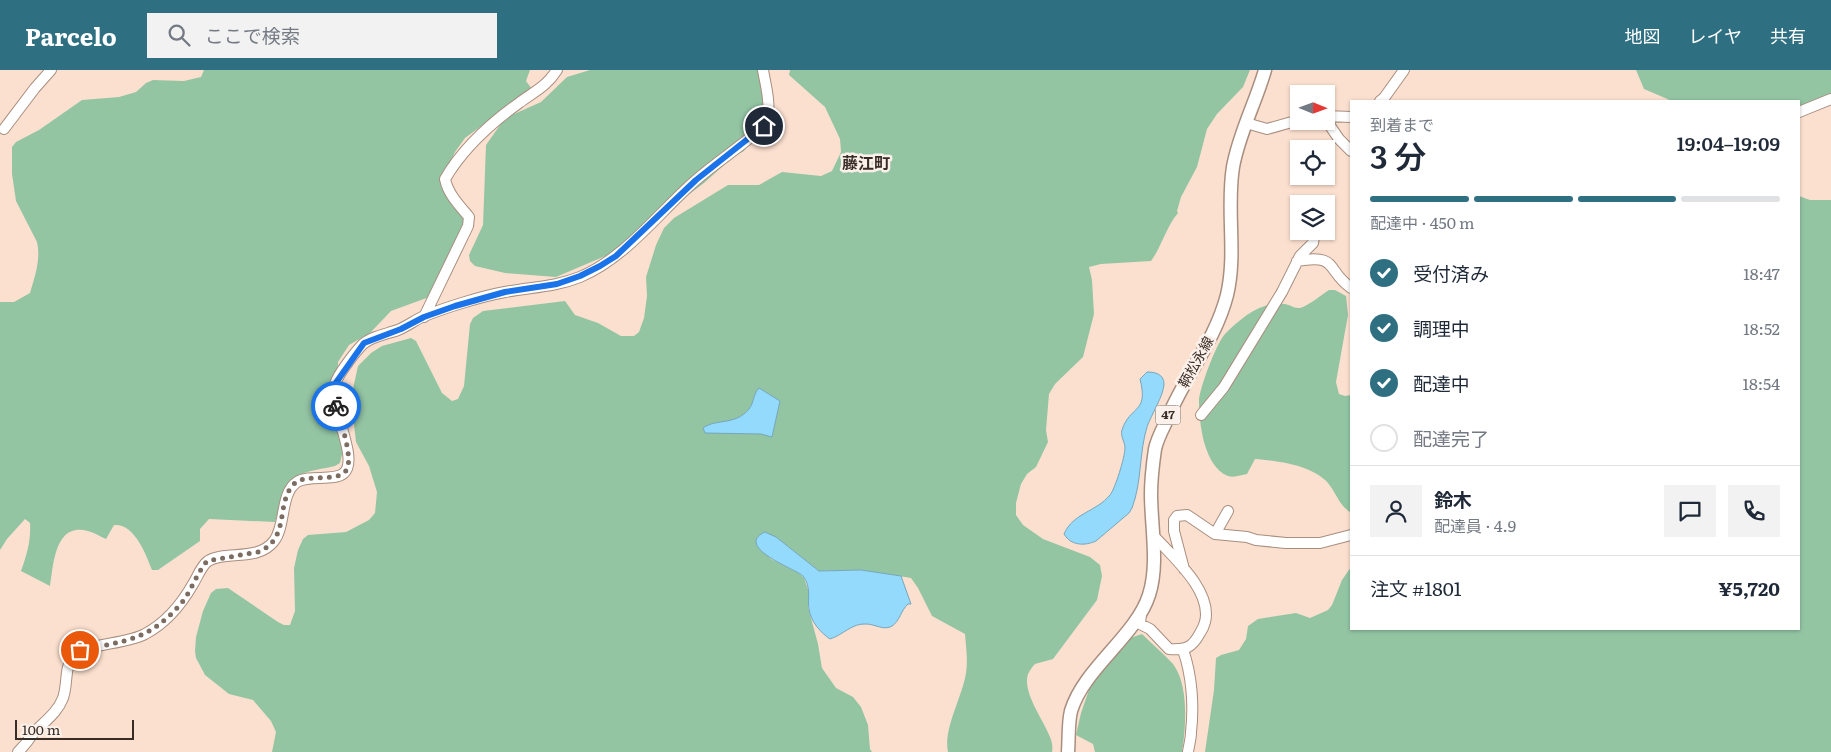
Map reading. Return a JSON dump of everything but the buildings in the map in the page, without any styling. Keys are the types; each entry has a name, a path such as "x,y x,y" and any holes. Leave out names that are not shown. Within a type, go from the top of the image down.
{"main road":[{"name":"鞆松永線","path":"1068,752 1071,711 1083,686 1141,614 1149,595 1153,574 1151,492 1156,447 1170,409 1218,324 1227,293 1233,167 1265,70"}],"street":[{"path":"4,129 35,88 52,70"},
{"path":"424,317 468,226 469,217 447,187 445,178 464,152 494,122 520,102 542,89 557,70"},
{"path":"18,752 49,719 61,702 64,696 68,667 74,655 80,650 143,636 164,622 183,600 207,561 258,552 266,549 275,540 288,496 294,484 300,480 340,476 346,471 349,463 348,451 334,396 335,384 338,377 364,343 401,329 424,317 505,292 557,284 580,276 616,256 696,180 764,126 768,118 768,100 763,70"},
{"path":"1381,100 1404,70"},
{"path":"1800,112 1831,99"},
{"path":"1335,116 1350,117"},
{"path":"1246,123 1267,129 1290,123"},
{"path":"1332,130 1339,140 1350,149"},
{"path":"1201,415 1224,388 1282,292 1300,256 1313,243 1314,240"},
{"path":"1297,261 1315,258 1322,259 1329,263 1350,287"},
{"path":"1215,534 1228,512"},
{"path":"1184,569 1174,531 1174,520 1177,516 1187,515 1215,534 1247,536 1256,540 1286,543 1320,543 1350,535"},
{"path":"1141,614 1140,624 1150,629 1169,649 1183,650 1191,646 1197,639 1205,622 1205,604 1195,584 1153,535"},
{"path":"1183,650 1188,665 1192,706 1188,752"}],"green space":[{"path":"204,70 530,70 526,81 532,89 465,138 455,152 445,173 462,206 465,225 432,296 391,311 370,333 349,345 338,362 337,404 344,446 340,463 335,466 303,473 294,478 284,496 275,522 209,519 200,529 200,541 158,570 152,570 138,541 128,529 114,525 106,539 92,532 76,530 63,538 59,545 50,586 21,571 30,536 30,523 25,519 0,550 0,302 14,302 30,293 37,268 38,255 37,242 16,201 12,174 12,147 16,142 39,130 82,100 119,97 136,92 146,83 153,80 184,81 201,77"},
{"path":"590,70 764,70 766,93 755,136 744,151 733,157 704,183 610,254 556,277 505,273 475,266 470,261 469,255 483,225 486,145 505,118 541,102 567,77"},
{"path":"790,70 1250,70 1243,87 1217,114 1207,129 1197,167 1181,197 1178,213 1170,224 1151,261 1101,264 1089,267 1092,280 1094,314 1083,357 1055,384 1049,394 1046,430 1048,442 1036,467 1027,474 1021,484 1016,503 1016,515 1023,525 1043,539 1090,557 1100,565 1102,576 1097,600 1053,659 1035,664 1028,674 1027,681 1030,697 1051,739 1052,752 948,752 947,743 950,723 966,673 965,634 932,616 911,578 861,570 819,571 776,537 758,546 771,559 799,573 804,578 810,595 808,607 822,668 836,688 853,697 861,707 868,725 870,749 872,752 272,752 276,732 271,721 253,700 229,694 205,675 196,658 196,637 203,611 211,593 216,589 228,588 278,622 290,625 295,611 294,568 298,550 303,539 308,535 346,532 369,520 375,513 377,492 369,466 356,442 351,398 358,366 371,353 382,346 411,338 416,341 442,393 452,401 458,399 464,386 470,324 473,318 483,311 565,301 575,315 598,323 621,336 634,336 639,332 644,318 647,296 646,277 656,245 664,228 674,218 728,185 759,185 782,172 821,176 832,171 841,152 840,139 825,107 789,75"},
{"path":"1636,70 1831,70 1831,99 1800,112 1800,100 1670,100 1644,89"},
{"path":"1800,196 1810,200 1831,200 1831,752 1205,752 1214,690 1216,658 1239,650 1246,639 1248,626 1258,619 1296,613 1310,618 1328,610 1332,605 1342,580 1350,568 1350,630 1800,630"},
{"path":"1329,290 1335,290 1346,296 1348,315 1336,382 1339,394 1350,395 1350,512 1340,502 1328,483 1313,472 1294,465 1255,459 1247,474 1230,477 1213,464 1204,443 1200,421 1200,395 1213,356 1225,334 1252,312 1268,305 1285,304 1300,308"},
{"path":"1142,634 1173,664 1182,683 1185,706 1185,731 1182,752 1095,752 1093,744 1076,735 1090,687 1124,640"}],"water":[{"path":"1147,372 1156,373 1161,376 1164,384 1162,394 1144,437 1137,488 1132,508 1129,513 1096,541 1087,544 1074,543 1064,534 1068,527 1073,521 1104,501 1110,495 1114,486 1125,452 1122,430 1129,416 1140,404 1142,390 1140,379"},
{"path":"759,388 780,401 772,437 761,434 705,433 703,428 708,425 732,420 744,414 751,407"},
{"path":"765,532 776,537 819,571 861,570 901,576 911,604 906,606 892,626 883,628 869,624 856,625 830,639 819,630 812,618 809,609 808,589 803,576 769,557 756,544 757,538"}],"way so far":[{"path":"80,650 143,636 164,622 183,600 207,561 266,549 275,540 280,529 290,489 294,484 300,480 340,476 346,471 349,463 348,451 336,406"}],"district":[{"name":"藤江町","path":"866,163"}],"route":[{"path":"336,406 334,396 338,377 364,343 455,306 505,292 557,284 580,276 600,266 616,256 696,180 764,126"}]}
